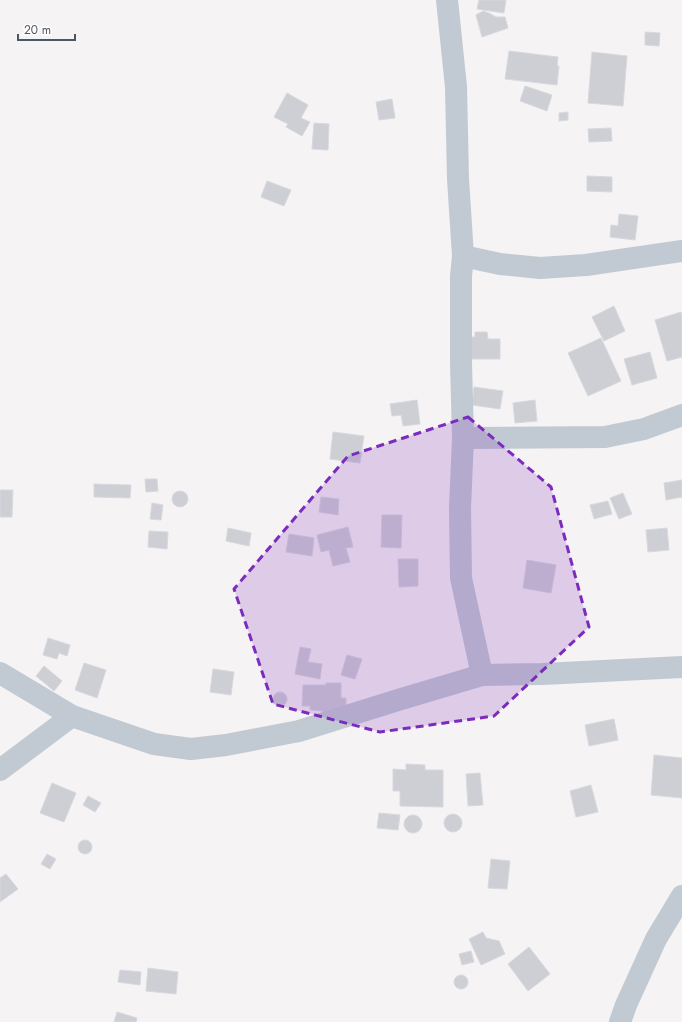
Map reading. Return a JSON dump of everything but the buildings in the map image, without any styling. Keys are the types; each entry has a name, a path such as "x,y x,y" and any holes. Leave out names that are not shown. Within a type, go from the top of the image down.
{"street":[{"path":"446,0 456,87 458,180 463,256 461,276 463,438 460,508 461,578 482,675"},
{"path":"463,256 500,264 540,268 586,265 682,251"},
{"path":"463,438 605,436 644,429 682,415"},
{"path":"0,674 72,716 154,744 191,748 226,745 299,731 482,675 682,667"},
{"path":"0,770 72,716"},
{"path":"620,1022 626,1005 656,939 682,896"}],"highlighted area":[{"path":"468,417 551,487 589,627 494,716 380,732 273,704 234,589 348,456"}]}
